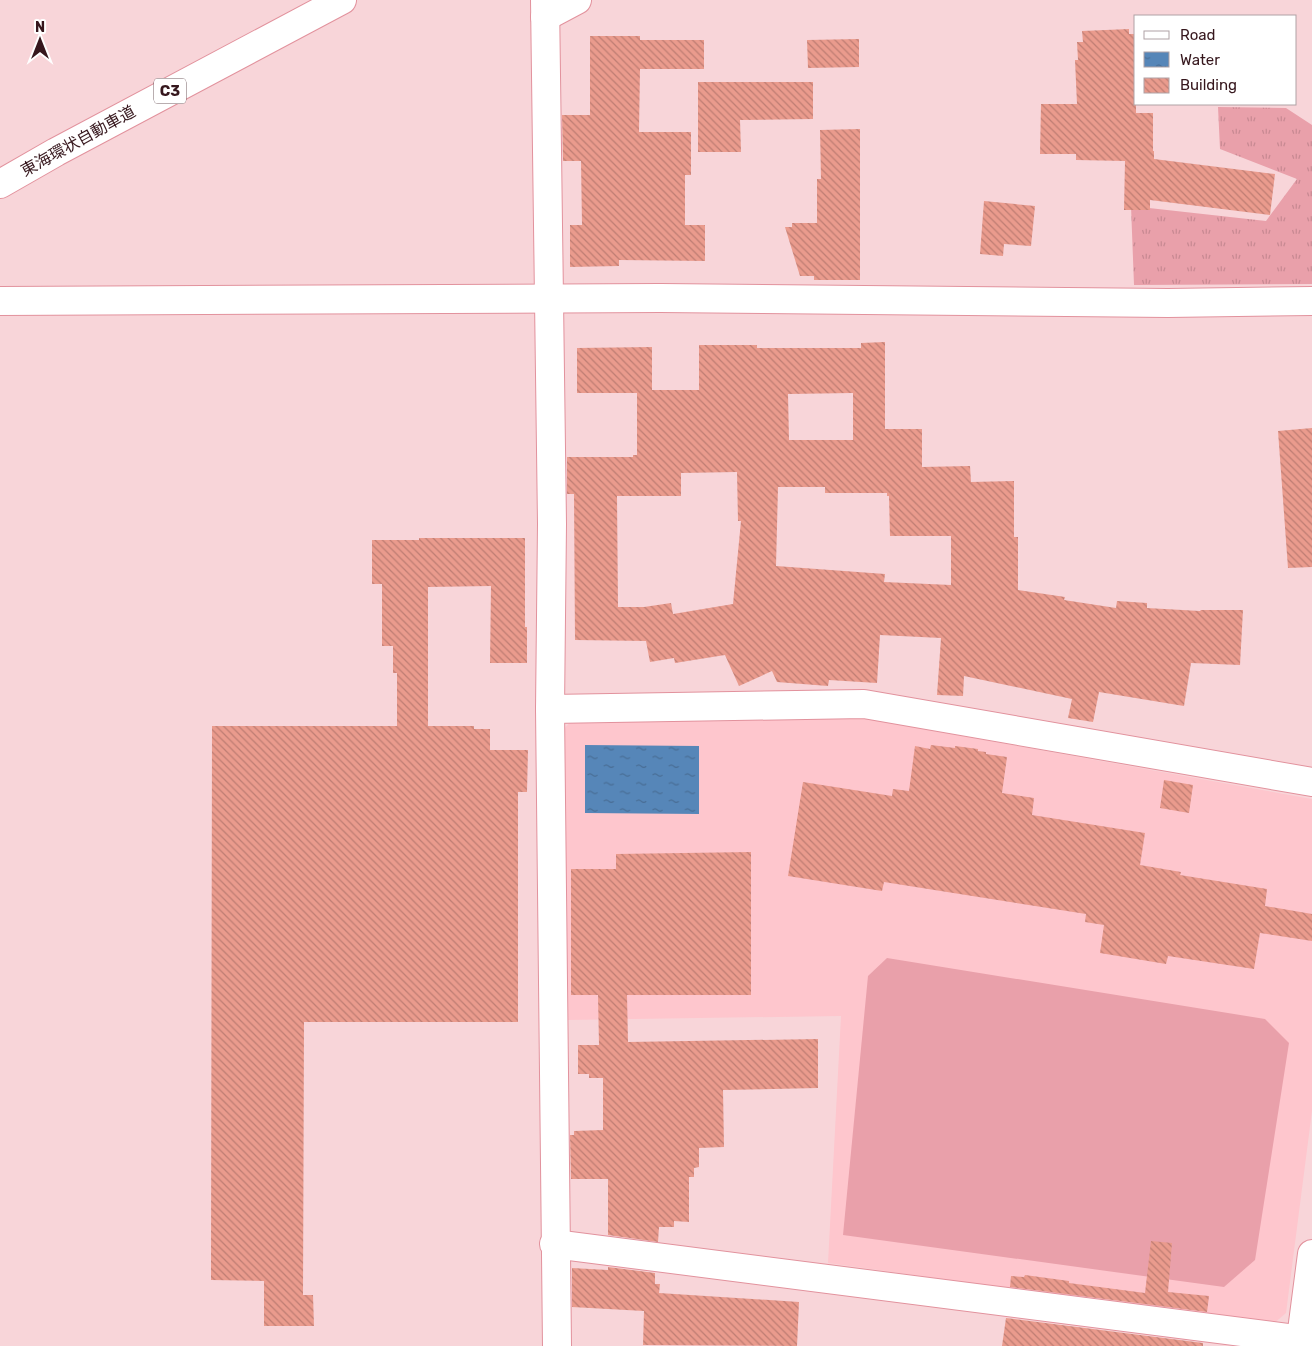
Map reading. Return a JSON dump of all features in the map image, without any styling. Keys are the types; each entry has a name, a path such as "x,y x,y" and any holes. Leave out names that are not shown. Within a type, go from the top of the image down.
{"main road":[{"name":"東海環状自動車道","path":"0,184 56,152 342,0"},
{"path":"556,1346 550,709 552,524 545,8 577,0"},
{"path":"0,302 549,299 1168,303 1312,302"},
{"path":"550,709 864,704 1312,782"},
{"path":"554,1244 1304,1342 1312,1254"}],"shaded area":[{"path":"862,718 1312,799 1312,1111 1286,1313 1272,1325 828,1263 841,1016 566,1020 562,731 573,719"}],"green space":[{"path":"1218,107 1286,108 1312,125 1312,284 1134,285 1131,206 1266,221 1297,179 1220,149"},
{"path":"887,958 1265,1019 1289,1043 1255,1260 1224,1287 843,1235 868,976"}],"water":[{"path":"585,745 699,746 699,814 585,813"}],"building":[{"path":"1129,29 1129,34 1134,34 1134,105 1136,105 1136,113 1153,113 1154,159 1275,174 1270,215 1150,200 1150,210 1124,210 1125,161 1076,160 1076,154 1040,154 1041,104 1077,104 1075,60 1078,60 1077,42 1083,42 1082,31"},
{"path":"590,36 640,36 640,40 704,40 704,69 640,69 639,132 691,132 691,175 685,175 685,225 705,225 705,261 619,260 619,266 570,267 570,225 582,225 581,161 563,161 562,115 590,115"},
{"path":"859,39 859,67 808,68 807,40"},
{"path":"698,82 813,82 813,119 740,120 741,152 698,152"},
{"path":"860,129 860,280 814,280 814,276 800,276 785,227 792,227 792,223 817,223 817,179 821,179 820,130"},
{"path":"984,201 1035,206 1031,246 1004,244 1003,256 980,254"},
{"path":"885,342 885,429 922,429 922,467 970,466 971,482 1014,481 1014,537 1018,537 1018,590 1065,597 1064,600 1116,608 1117,601 1147,603 1147,608 1200,611 1243,610 1240,665 1191,663 1184,706 1099,692 1093,722 1068,718 1072,699 964,676 963,696 937,695 941,638 880,635 877,683 829,680 828,686 777,682 772,671 739,686 725,655 675,663 674,658 650,662 646,641 575,640 574,494 567,494 567,457 633,457 633,455 637,455 637,393 577,393 577,348 652,347 652,390 699,390 699,345 757,345 757,348 861,348 861,343","holes":["853,393 853,440 789,440 788,394","737,472 738,521 741,521 733,604 673,614 671,603 644,607 618,607 617,496 681,496 681,473","778,487 825,487 825,493 887,493 887,496 889,496 890,536 951,536 951,585 884,582 885,574 776,566"]},
{"path":"1312,428 1312,567 1288,568 1278,431"},
{"path":"419,538 525,538 527,663 490,663 491,586 428,587 428,726 474,726 474,729 490,729 490,750 528,750 527,792 518,792 518,1022 304,1022 303,1295 313,1295 314,1326 264,1326 264,1281 211,1280 212,726 397,726 397,673 393,673 393,646 382,646 382,584 372,584 372,540 419,540"},
{"path":"931,745 978,749 978,751 986,752 986,754 1007,757 1002,793 1034,798 1032,815 1145,833 1140,865 1181,872 1180,875 1267,889 1265,906 1312,914 1312,941 1260,933 1254,969 1168,956 1166,964 1100,953 1104,925 1085,922 1086,914 884,882 882,891 788,876 803,782 892,796 893,789 909,791 915,746 930,749"},
{"path":"1164,780 1193,785 1189,813 1160,808"},
{"path":"751,852 751,995 627,995 628,1042 818,1039 818,1088 723,1090 724,1147 699,1148 699,1167 694,1168 694,1177 689,1177 689,1222 674,1221 674,1227 659,1227 658,1242 608,1235 608,1179 571,1179 570,1135 574,1135 574,1131 603,1130 603,1078 589,1078 589,1074 578,1074 578,1045 599,1045 598,995 571,995 571,869 616,869 616,854"},
{"path":"1151,1241 1172,1243 1168,1292 1209,1296 1207,1312 1010,1287 1011,1276 1024,1277 1025,1275 1145,1293"},
{"path":"608,1267 655,1273 655,1284 660,1284 659,1293 799,1302 797,1346 643,1345 644,1311 572,1307 572,1268 608,1270"},
{"path":"1006,1318 1203,1343 1203,1346 1002,1346"}]}
